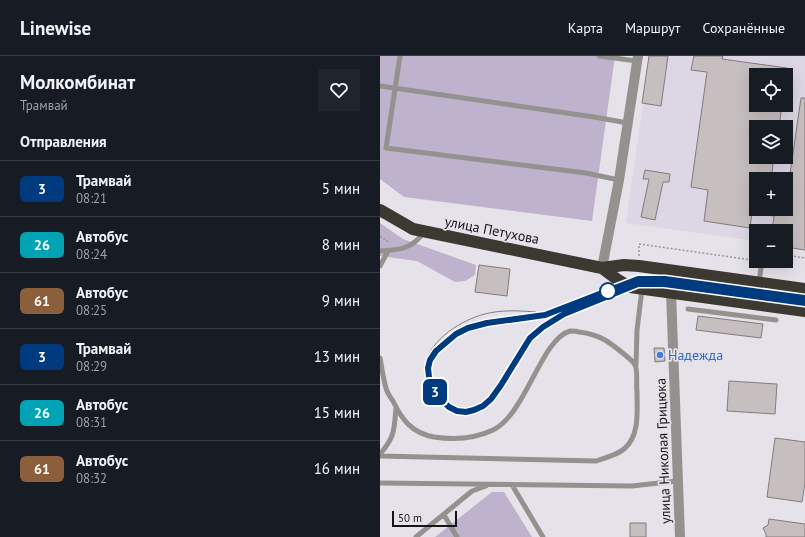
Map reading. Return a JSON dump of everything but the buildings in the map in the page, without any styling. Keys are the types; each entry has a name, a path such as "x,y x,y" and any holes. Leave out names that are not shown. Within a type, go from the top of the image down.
{"highway":[{"name":"улица Петухова","path":"380,210 412,229 602,268 624,265 805,288"},
{"name":"улица Петухова","path":"602,268 630,287 805,312"}],"street":[{"path":"602,268 619,180 638,59"},
{"name":"улица Николая Грицюка","path":"671,292 680,537"}],"lane":[{"path":"400,56 386,148 586,173 619,180"},
{"path":"599,56 638,59"},
{"path":"380,86 594,116 628,123"},
{"path":"380,251 408,247 417,242 424,232"},
{"path":"380,266 388,251"},
{"path":"756,304 761,268"},
{"path":"380,455 596,461 624,449 632,438 636,426 637,330 642,289"},
{"path":"724,313 726,300"},
{"path":"688,309 776,320"},
{"path":"380,358 386,390 403,420 413,429 427,436 447,439 472,438 494,430 507,419 519,404 551,348 561,337 570,331 590,334 605,340 636,365"},
{"path":"380,455 387,446 394,432 396,407"},
{"path":"380,483 632,486 677,481"},
{"path":"416,537 472,491 489,485"},
{"path":"512,485 543,537"},
{"path":"444,515 457,537"}],"path":[{"path":"380,236 397,249"},
{"path":"793,256 805,258"}],"shaded area":[{"path":"380,56 615,56 592,221 404,197 380,179"},
{"path":"650,56 805,56 805,248 793,237 793,224 749,224 749,240 626,223"},
{"path":"380,223 403,239 476,265 475,275 465,281 455,282 417,261 380,256"},
{"path":"492,492 504,492 532,537 435,537"}],"tram line":[{"path":"805,298 665,279 638,279 545,315 487,323 468,328 455,334 430,360 428,368 429,377 437,396 449,407 457,411 466,412 483,406 491,399 501,385 530,338 543,327 564,314 638,284 664,284 805,303"},
{"name":"3","path":"805,298 665,279 638,279 545,315 487,323 468,328 456,334 436,351 430,360 428,368 429,377 437,396 449,407 457,411 466,412 483,406 491,399 501,385 530,338 543,327 564,314 638,284 664,284 805,303"},
{"path":"429,354 434,346 448,332 476,317 500,311 536,312"}],"place":[{"name":"Надежда","path":"660,355"}]}
